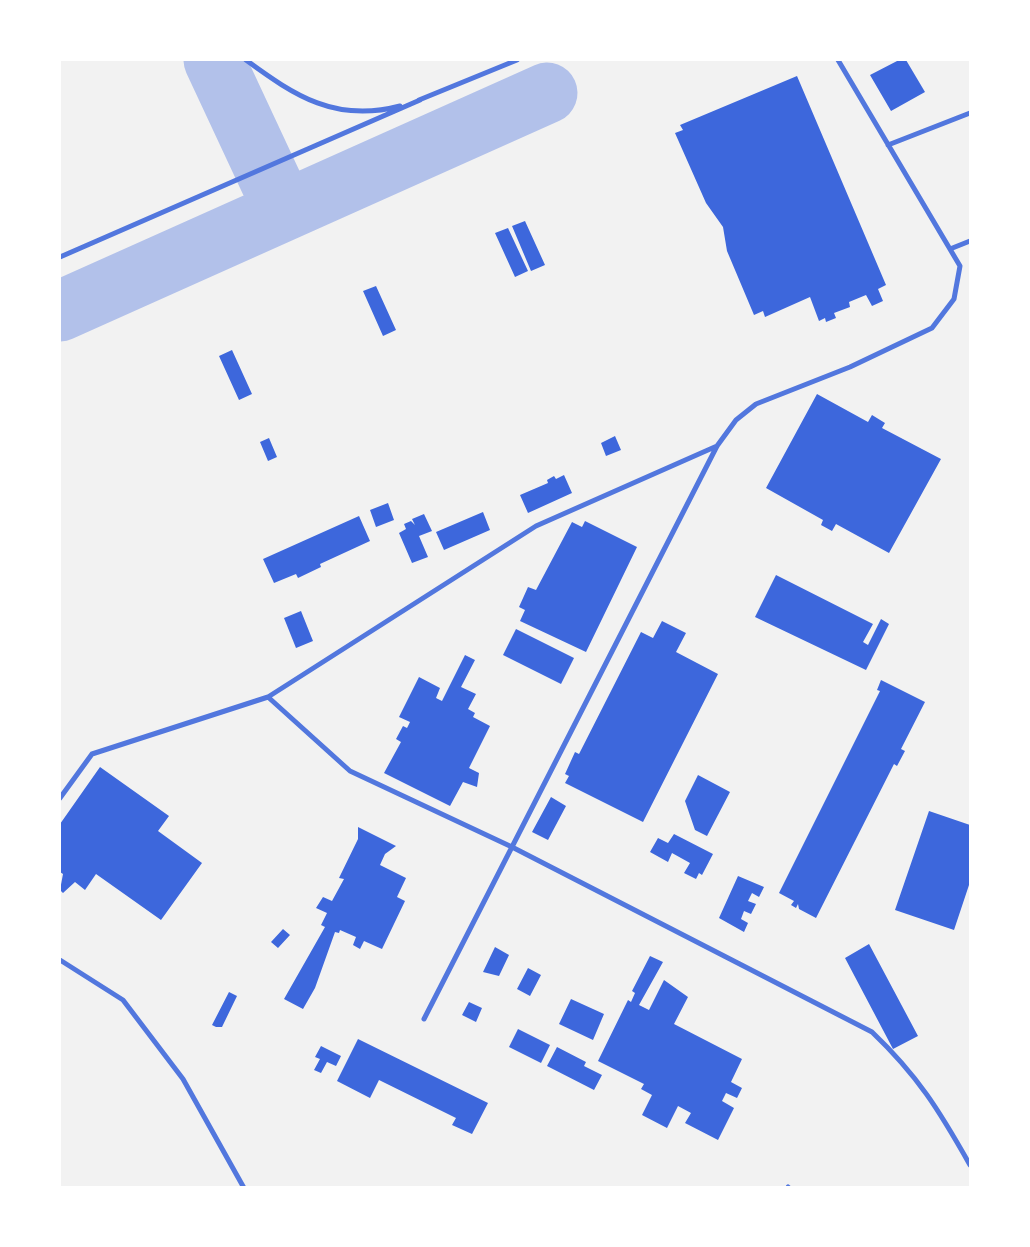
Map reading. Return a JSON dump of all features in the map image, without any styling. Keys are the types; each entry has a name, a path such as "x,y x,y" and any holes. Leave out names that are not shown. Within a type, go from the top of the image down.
{"lane":[{"path":"246,60 292,93 343,110 382,110 420,100"},
{"path":"60,257 517,60"},
{"path":"424,1019 717,446 736,420 756,404 850,367 932,328 954,299 960,266 838,60"},
{"path":"888,145 971,113"},
{"path":"950,249 971,241"},
{"path":"60,798 92,754 268,697 536,526 717,446"},
{"path":"268,697 350,771 512,847 872,1032 901,1059 933,1099 971,1165"},
{"path":"60,960 123,1000 183,1079 244,1188"}],"building":[{"path":"899,60 906,60 925,92 891,111 870,75"},
{"path":"797,76 886,285 878,289 883,301 872,306 866,295 849,302 850,307 834,313 836,318 826,322 825,318 819,321 810,297 765,317 763,311 754,315 727,251 723,227 706,203 675,133 683,130 680,125"},
{"path":"525,221 545,265 531,271 512,226"},
{"path":"508,228 528,271 515,277 495,233"},
{"path":"376,286 396,330 383,336 363,291"},
{"path":"232,350 252,394 239,400 219,356"},
{"path":"817,394 868,422 872,415 885,423 882,428 941,459 889,553 836,524 832,531 821,525 823,520 766,488"},
{"path":"615,436 621,450 606,456 601,443"},
{"path":"269,438 277,457 268,461 260,442"},
{"path":"564,475 572,493 528,513 520,495 548,483 547,480 554,476 556,479"},
{"path":"388,503 394,520 376,527 370,510"},
{"path":"483,512 490,530 444,550 436,532"},
{"path":"424,514 432,531 419,536 428,557 412,563 399,533 406,529 404,524 411,521 415,525 412,519"},
{"path":"359,516 370,541 320,564 321,567 298,578 296,574 274,583 263,559"},
{"path":"585,521 637,547 586,652 520,621 525,610 519,607 528,587 536,590 572,522 582,527"},
{"path":"776,575 873,624 863,642 868,645 881,619 889,624 866,670 755,617"},
{"path":"301,611 313,641 296,648 284,618"},
{"path":"662,621 686,633 676,652 718,674 643,822 565,783 569,776 565,774 575,752 579,754 641,632 653,638"},
{"path":"516,629 574,658 561,684 503,655"},
{"path":"465,655 475,660 461,687 476,694 468,709 475,713 473,717 490,726 469,768 479,773 477,787 463,782 450,806 384,773 401,742 396,739 403,726 407,728 410,722 399,717 419,677 440,688 436,698 442,701"},
{"path":"881,680 925,702 901,749 905,751 897,766 894,764 816,918 799,909 798,904 796,908 791,905 794,901 779,893 880,691 877,690"},
{"path":"100,767 169,816 158,831 202,863 161,920 96,874 85,890 75,882 63,893 60,890 63,874 60,872 60,824"},
{"path":"698,775 730,792 707,836 695,830 685,801"},
{"path":"551,797 566,806 548,840 532,832"},
{"path":"929,811 970,825 970,882 954,930 895,910"},
{"path":"358,827 396,846 385,854 380,865 406,878 397,897 405,901 382,949 364,941 360,949 353,945 356,937 340,930 339,933 335,932 315,988 303,1009 284,999 325,927 321,925 327,913 316,908 323,897 332,901 344,879 339,878 358,839"},
{"path":"674,834 713,854 702,875 699,873 696,879 684,873 690,863 672,853 668,862 650,852 658,838 668,843"},
{"path":"738,876 764,887 759,897 752,893 748,901 756,904 751,914 744,911 741,919 748,923 744,932 719,918"},
{"path":"283,929 290,935 278,948 271,942"},
{"path":"869,944 918,1036 893,1049 845,958"},
{"path":"495,947 509,955 499,976 483,972"},
{"path":"650,956 663,962 639,1005 649,1010 664,980 688,997 674,1024 742,1059 731,1082 742,1088 737,1098 726,1093 722,1101 734,1108 718,1140 685,1123 691,1113 678,1106 667,1128 642,1115 652,1095 641,1089 644,1084 598,1061 628,1000 631,1002 635,993 632,991"},
{"path":"528,968 541,975 530,996 517,989"},
{"path":"229,992 237,996 222,1027 216,1027 212,1025"},
{"path":"571,999 604,1014 593,1040 559,1024"},
{"path":"469,1002 482,1008 476,1022 462,1015"},
{"path":"518,1029 550,1045 541,1063 509,1047"},
{"path":"358,1039 488,1103 472,1134 452,1125 456,1118 379,1080 370,1098 337,1081"},
{"path":"321,1046 341,1056 336,1066 327,1062 321,1073 314,1070 320,1059 315,1057"},
{"path":"557,1047 586,1062 584,1066 602,1075 594,1090 547,1066"}],"taxiway":[{"path":"214,60 284,210"},
{"path":"60,311 547,93"}]}
